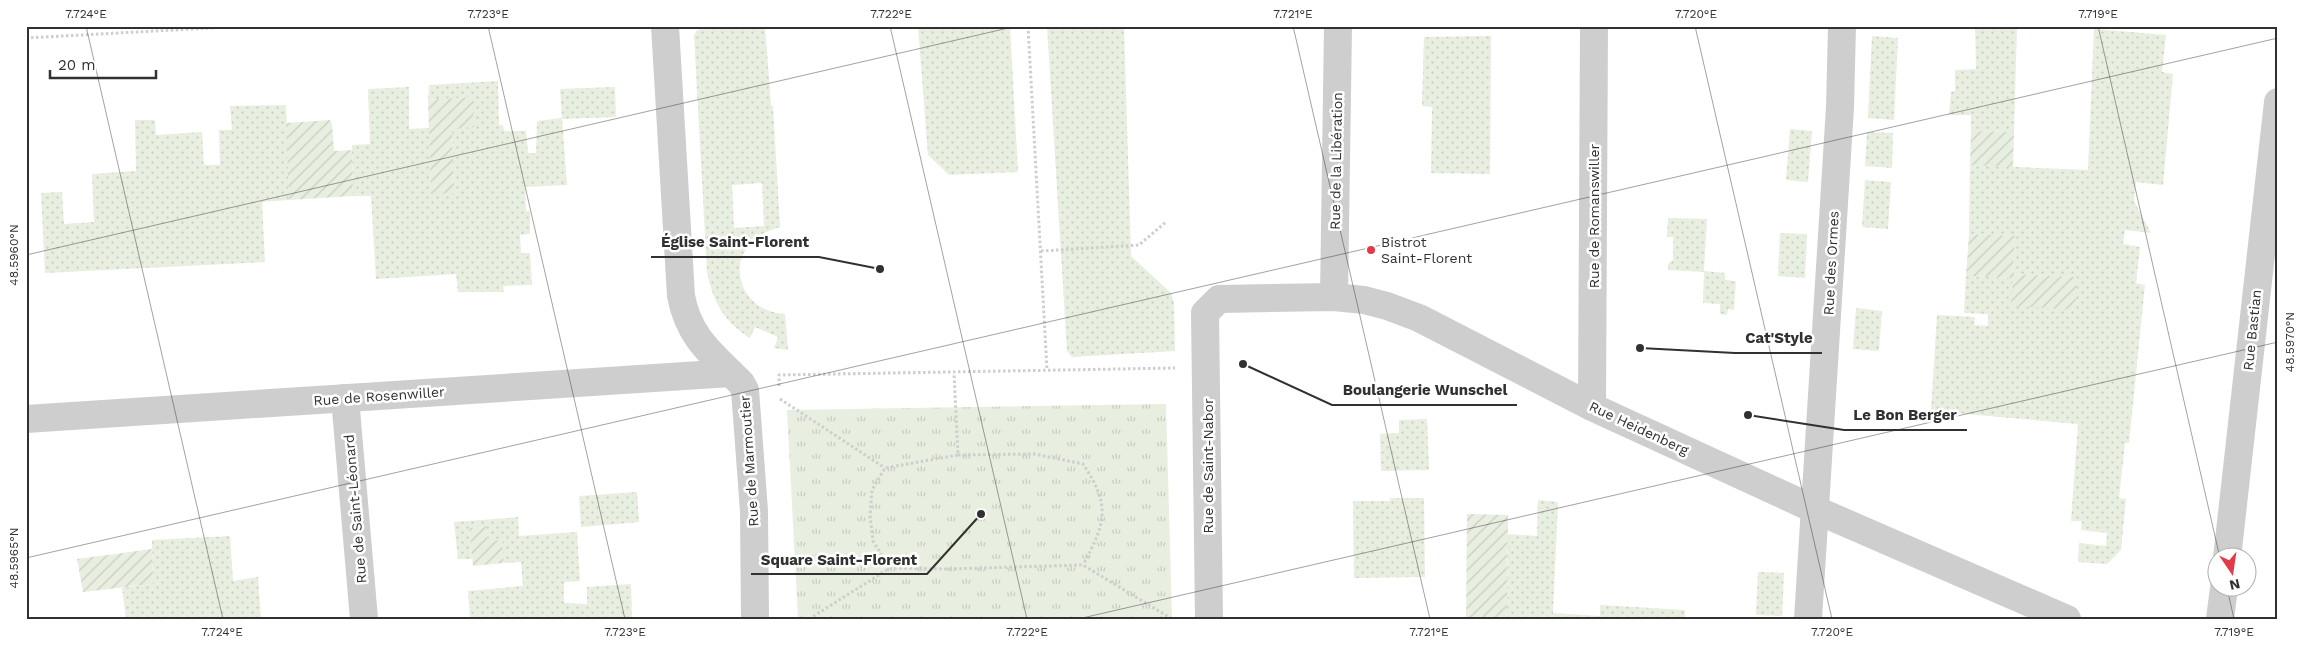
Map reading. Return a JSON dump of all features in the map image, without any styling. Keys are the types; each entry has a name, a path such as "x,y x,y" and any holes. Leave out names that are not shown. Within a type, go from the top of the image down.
{"street":[{"name":"Rue de Marmoutier","path":"665,26 681,296 687,321 693,333 742,383 747,400 754,511 755,619"},
{"name":"Rue de la Libération","path":"1334,296 1338,26"},
{"name":"Rue de Romanswiller","path":"1592,407 1594,26"},
{"name":"Rue des Ormes","path":"1808,619 1839,117 1842,26"},
{"name":"Rue Bastian","path":"2228,548 2278,102"},
{"name":"Rue Heidenberg","path":"1205,314 1219,299 1334,296 1364,300 1419,318 1592,407 1816,510 2067,619"},
{"name":"Rue de Saint-Nabor","path":"1205,314 1209,619"},
{"name":"Rue de Rosenwiller","path":"26,419 731,372"},
{"name":"Rue de Saint-Léonard","path":"346,398 364,619"},
{"path":"2220,619 2223,598"}],"path":[{"path":"26,38 248,26"},
{"path":"1028,26 1048,370"},
{"path":"1041,251 1139,245 1166,222"},
{"path":"780,406 779,376 1180,368"},
{"path":"954,372 958,455"},
{"path":"780,399 884,468 958,455 1034,454 1083,464 1098,486 1103,512 1097,539 1083,565"},
{"path":"884,468 872,490 870,516 873,541 890,568"},
{"path":"809,619 890,568 948,569 1083,565 1172,619"}],"green space":[{"path":"706,26 765,26 771,105 773,106 780,227 758,237 745,250 740,274 743,286 749,297 759,306 771,312 785,314 788,350 774,348 778,337 755,327 750,338 741,332 726,317 716,301 709,282 694,36 696,31","holes":["762,183 764,226 734,228 732,185"]},
{"path":"918,26 1010,26 1018,172 949,175 928,155"},
{"path":"1047,26 1124,26 1131,256 1171,293 1174,303 1175,351 1072,357 1067,351"},
{"path":"1975,26 2017,26 2014,132 1971,131 1971,115 1949,115 1951,92 1955,91 1955,70 1976,69"},
{"path":"2094,29 2166,35 2162,72 2173,74 2163,185 2136,182 2134,201 2151,233 2125,230 2123,244 2140,247 2136,283 2145,285 2129,443 2125,443 2119,498 2126,499 2121,550 2107,564 2078,562 2079,543 2106,546 2107,533 2081,530 2082,521 2071,521 2078,424 1931,411 1937,315 1975,317 1974,325 1988,326 1988,314 1964,313 1966,276 2013,278 2012,306 2077,277 2013,274 2015,236 1969,234 1970,165 2088,170"},
{"path":"1491,36 1490,174 1431,173 1432,107 1422,106 1424,37"},
{"path":"1872,36 1898,38 1894,120 1868,118"},
{"path":"498,81 499,125 503,125 504,131 526,131 528,153 536,153 537,121 562,118 560,89 615,87 616,117 562,119 567,185 525,187 526,211 530,211 530,234 520,235 521,253 530,253 532,285 503,286 504,292 458,292 456,274 376,279 371,196 353,196 352,145 370,144 368,89 409,87 409,129 429,128 431,193 454,192 452,129 472,97 428,100 429,85"},
{"path":"472,97 474,127 452,129 454,193 431,194 428,100"},
{"path":"286,105 289,200 262,202 265,262 45,273 41,193 62,192 64,224 94,222 92,174 136,171 135,120 155,120 156,135 202,132 204,165 220,165 219,130 232,130 230,106"},
{"path":"330,120 334,151 352,150 353,196 289,200 286,123"},
{"path":"1790,129 1812,131 1808,182 1786,180"},
{"path":"1971,131 2014,132 2013,167 1970,165"},
{"path":"1867,132 1893,133 1892,168 1865,166"},
{"path":"1865,180 1891,182 1888,229 1862,227"},
{"path":"1668,218 1707,219 1704,271 1725,273 1725,280 1736,281 1734,310 1728,309 1727,315 1720,314 1720,304 1703,303 1704,272 1668,270 1668,264 1673,260 1673,237 1667,237"},
{"path":"1780,233 1807,234 1805,278 1778,276"},
{"path":"1969,234 2015,236 2013,274 2077,277 2075,310 2011,306 2013,278 1966,276"},
{"path":"1856,308 1882,311 1879,351 1853,349"},
{"path":"1166,404 1172,618 798,619 787,410"},
{"path":"1427,419 1429,470 1381,471 1380,434 1399,433 1399,420"},
{"path":"637,492 639,522 581,527 579,496"},
{"path":"1390,498 1424,498 1425,577 1354,578 1353,501 1390,501"},
{"path":"1538,500 1558,502 1553,613 1600,616 1600,605 1685,610 1685,619 1507,619 1508,534 1537,536"},
{"path":"1467,514 1508,515 1507,619 1466,619"},
{"path":"518,517 519,536 577,532 580,581 564,582 564,603 587,604 587,587 631,584 632,619 470,619 468,591 523,586 521,562 504,563 502,540 488,542 486,526 469,528 472,559 458,559 454,522"},
{"path":"486,526 488,541 502,540 504,563 473,566 469,528"},
{"path":"230,536 233,581 258,577 261,619 126,619 122,588 153,584 152,540"},
{"path":"152,549 153,584 83,592 77,559"},
{"path":"1758,572 1784,573 1782,616 1756,615"}],"place":[{"name":"Bistrot Saint-Florent","path":"1371,250"},
{"name":"Église Saint-Florent","path":"880,269"},
{"name":"Cat'Style","path":"1640,348"},
{"name":"Boulangerie Wunschel","path":"1243,364"},
{"name":"Le Bon Berger","path":"1748,415"},
{"name":"Square Saint-Florent","path":"981,514"}]}
